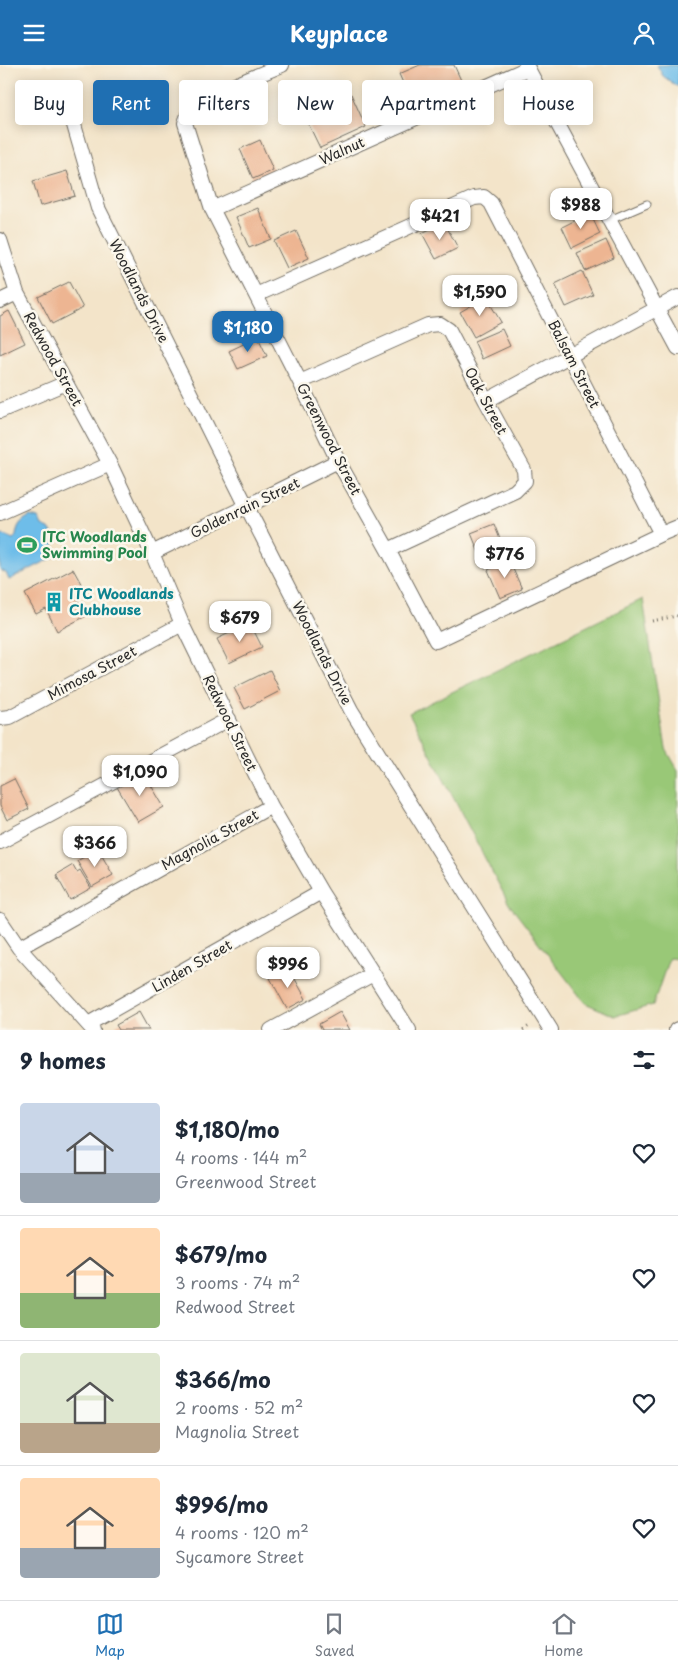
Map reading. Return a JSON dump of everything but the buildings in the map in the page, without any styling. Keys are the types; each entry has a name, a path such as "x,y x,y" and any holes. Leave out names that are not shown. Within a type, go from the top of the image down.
{"street":[{"name":"Greenwood Street","path":"282,65 202,99 190,107 185,123 212,209 338,461 436,641 662,534"},
{"name":"Walnut","path":"212,209 527,67"},
{"path":"527,67 678,348"},
{"name":"Woodlands Drive","path":"74,125 98,208 247,507 351,710 551,1030"},
{"name":"Balsam Street","path":"256,295 474,198 484,197 491,203 662,534"},
{"name":"Redwood Street","path":"0,240 17,293 110,464 152,553 182,624 270,806 321,892 409,1030"},
{"path":"0,301 17,293"},
{"path":"486,401 678,297"},
{"name":"Oak Street","path":"300,382 428,325 440,324 449,330 524,470 525,481 515,491 388,550"},
{"path":"0,411 66,383"},
{"name":"Goldenrain Street","path":"152,553 338,461"},
{"path":"0,513 110,464"},
{"path":"662,534 678,527"},
{"name":"Mimosa Street","path":"0,718 10,717 182,624"},
{"path":"0,842 229,719"},
{"name":"Magnolia Street","path":"20,948 270,806"},
{"name":"Linden Street","path":"91,1027 321,892"},
{"path":"0,921 20,948 91,1027"},
{"path":"271,1030 373,974"}],"lane":[{"path":"610,220 647,204"}],"path":[{"path":"652,621 678,616 678,620"}],"green space":[{"path":"643,599 666,749 678,770 678,959 669,958 653,1005 615,1016 585,1003 509,904 409,713"}],"water":[{"path":"657,65 678,65 678,87 663,76"},
{"name":"ITC Woodlands Swimming Pool","path":"30,516 38,518 42,526 49,529 55,538 54,550 58,555 9,580 6,573 0,570 0,536 4,535 13,539 20,524"}],"place":[{"name":"ITC Woodlands Swimming Pool","path":"27,545"},
{"name":"ITC Woodlands Clubhouse","path":"54,602"}]}
